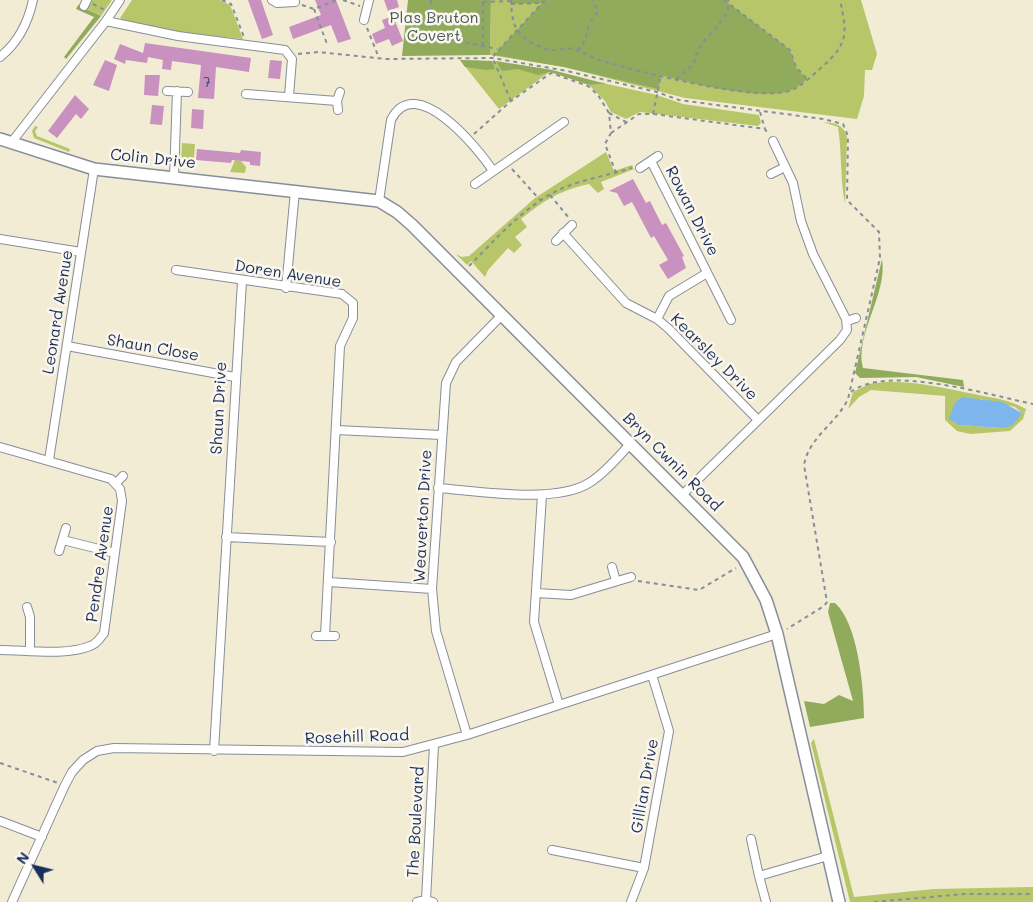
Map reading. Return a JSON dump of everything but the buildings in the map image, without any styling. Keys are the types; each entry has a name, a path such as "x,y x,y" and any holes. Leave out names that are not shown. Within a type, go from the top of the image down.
{"street":[{"path":"0,57 19,38 26,25 33,0"},
{"path":"5,141 106,21 120,0"},
{"path":"272,0 276,2 295,2"},
{"path":"364,20 368,0"},
{"path":"106,21 178,36 285,50 290,54 292,60 289,96"},
{"path":"167,91 188,92"},
{"path":"174,178 178,92"},
{"path":"338,110 337,101 340,92"},
{"path":"246,94 337,101"},
{"path":"257,94 257,104"},
{"path":"378,201 388,130 391,120 399,108 412,105 436,112 468,138 493,171"},
{"path":"474,184 564,122"},
{"name":"Colin Drive","path":"5,141 94,169 296,191"},
{"path":"682,495 840,340 847,330 847,323 813,254 801,221 793,183 773,141"},
{"name":"Rowan Drive","path":"640,168 654,159 731,320"},
{"path":"771,174 785,167"},
{"name":"Leonard Avenue","path":"49,460 94,169"},
{"path":"286,288 296,191"},
{"name":"Bryn Cwnin Road","path":"296,191 378,201 412,225 631,443 746,562 766,600 780,633 839,902"},
{"path":"556,241 572,225"},
{"name":"Kearsley Drive","path":"564,234 626,303 657,319 670,329 758,420"},
{"path":"0,240 82,252"},
{"name":"Doren Avenue","path":"176,270 286,288 342,294 354,303 354,318 340,346 325,636"},
{"name":"Rowan Drive","path":"657,319 669,296 707,273"},
{"name":"Shaun Drive","path":"214,751 242,281"},
{"name":"Weaverton Drive","path":"467,735 436,631 432,589 441,435 446,383 456,362 502,315"},
{"path":"847,323 856,318"},
{"name":"Shaun Close","path":"66,346 235,377"},
{"path":"336,430 441,435"},
{"path":"438,488 542,495 562,493 588,484 631,443"},
{"name":"Pendre Avenue","path":"0,447 104,476 116,483 120,489 122,501 104,633 97,642 90,646 69,650 0,650"},
{"path":"116,483 123,476"},
{"path":"542,495 534,622 559,705"},
{"path":"59,551 66,528"},
{"path":"226,537 331,542"},
{"path":"63,540 115,553"},
{"path":"612,567 616,581"},
{"path":"536,593 571,595 632,577"},
{"path":"329,582 432,589"},
{"path":"26,607 30,616 30,650"},
{"name":"Rosehill Road","path":"12,902 64,785 83,760 97,752 114,748 214,751 403,752 467,735 780,633"},
{"path":"316,636 335,636"},
{"name":"Gillian Drive","path":"631,902 644,868 669,731 652,675"},
{"name":"The Boulevard","path":"418,902 430,901 434,745"},
{"path":"0,821 42,837"},
{"path":"751,839 766,902"},
{"path":"552,850 644,868"},
{"path":"760,876 828,856"}],"path":[{"path":"222,0 231,4 247,45"},
{"path":"295,2 314,9 337,0"},
{"path":"343,0 366,9"},
{"path":"431,0 429,35 497,49"},
{"path":"578,51 586,42 589,25 596,17 597,12 592,0"},
{"path":"511,2 516,30 528,41 551,50 572,49 600,60 676,80 776,94 791,90 807,79 826,63 845,40 846,29 840,0"},
{"path":"483,46 483,1 543,1"},
{"path":"511,101 493,58 497,49 543,1"},
{"path":"727,1 790,50 796,68 807,79"},
{"path":"676,80 694,64 696,50 725,16 727,1"},
{"path":"86,3 112,13"},
{"path":"314,9 327,44"},
{"path":"364,20 378,58"},
{"path":"290,54 318,52 378,58 493,58 548,67 657,92 679,100 760,112 823,118 843,124 848,136 848,200 879,232 878,268 850,392 841,411 811,444 804,465 827,602 817,611 780,633"},
{"path":"468,138 511,101 551,73 594,90 609,113 611,133"},
{"path":"653,114 661,75"},
{"path":"760,112 765,129 773,141"},
{"path":"609,113 626,122"},
{"path":"616,173 605,144 611,133 639,114 653,114 765,129"},
{"path":"505,162 541,201"},
{"path":"461,275 507,228 550,195 564,188 632,168 640,168"},
{"path":"550,195 572,225"},
{"path":"850,392 871,382 914,380 1033,404"},
{"path":"632,577 636,581 699,590 746,562"},
{"path":"0,763 64,785"},
{"path":"874,902 964,894 1033,894"}],"green space":[{"path":"91,0 112,0 101,16 87,9"},
{"path":"132,0 220,0 230,5 243,39 160,29 129,22 120,18"},
{"name":"Plas Bruton Covert","path":"408,0 491,0 490,55 402,56"},
{"path":"491,0 861,0 877,54 872,70 865,70 864,96 857,119 685,98 564,67 490,55"},
{"path":"511,0 724,0 790,50 796,68 807,79 791,90 764,94 727,90 661,75 658,89 564,67 494,55 542,3 511,4"},
{"path":"78,5 101,16 66,59 64,57 94,17 76,9"},
{"path":"460,60 492,61 552,70 499,109"},
{"path":"460,60 492,61 495,69 486,70 465,67"},
{"path":"496,61 552,70 607,84 589,85 550,72 538,75 518,69 502,71"},
{"path":"607,84 657,95 683,104 759,115 761,123 758,126 640,112 626,119 611,112 605,101 589,85"},
{"path":"823,122 838,125 843,129 847,137 845,204 838,127"},
{"path":"35,126 38,127 35,131 37,136 70,149 69,152 34,138 32,131"},
{"path":"182,143 195,144 193,169 181,166"},
{"path":"606,152 614,171 632,165 634,169 601,182 604,189 598,193 589,184 560,193 537,206 521,219 527,227 515,237 522,245 514,253 508,248 488,270 485,277 471,261 467,265 456,254 462,257 469,256 535,198"},
{"path":"235,160 241,161 246,167 245,173 230,172"},
{"path":"882,259 883,272 880,286 863,342 861,355 863,368 963,380 964,387 916,377 860,378 855,373"},
{"path":"896,382 930,385 1000,399 1026,409 1023,419 1010,431 970,434 957,431 945,420 945,396 871,390 859,397 848,409 853,392 869,384","holes":["980,399 1015,407 1022,413 1003,428 959,425"]},
{"path":"830,603 835,603 843,612 854,640 861,674 864,718 810,727 804,701 824,704 839,695 853,701 828,612"},
{"path":"814,739 854,897 934,889 1033,887 1033,902 850,902 811,743"}],"water":[{"path":"962,397 1002,402 1022,413 1013,425 1003,428 959,425 949,419 955,403"}]}
